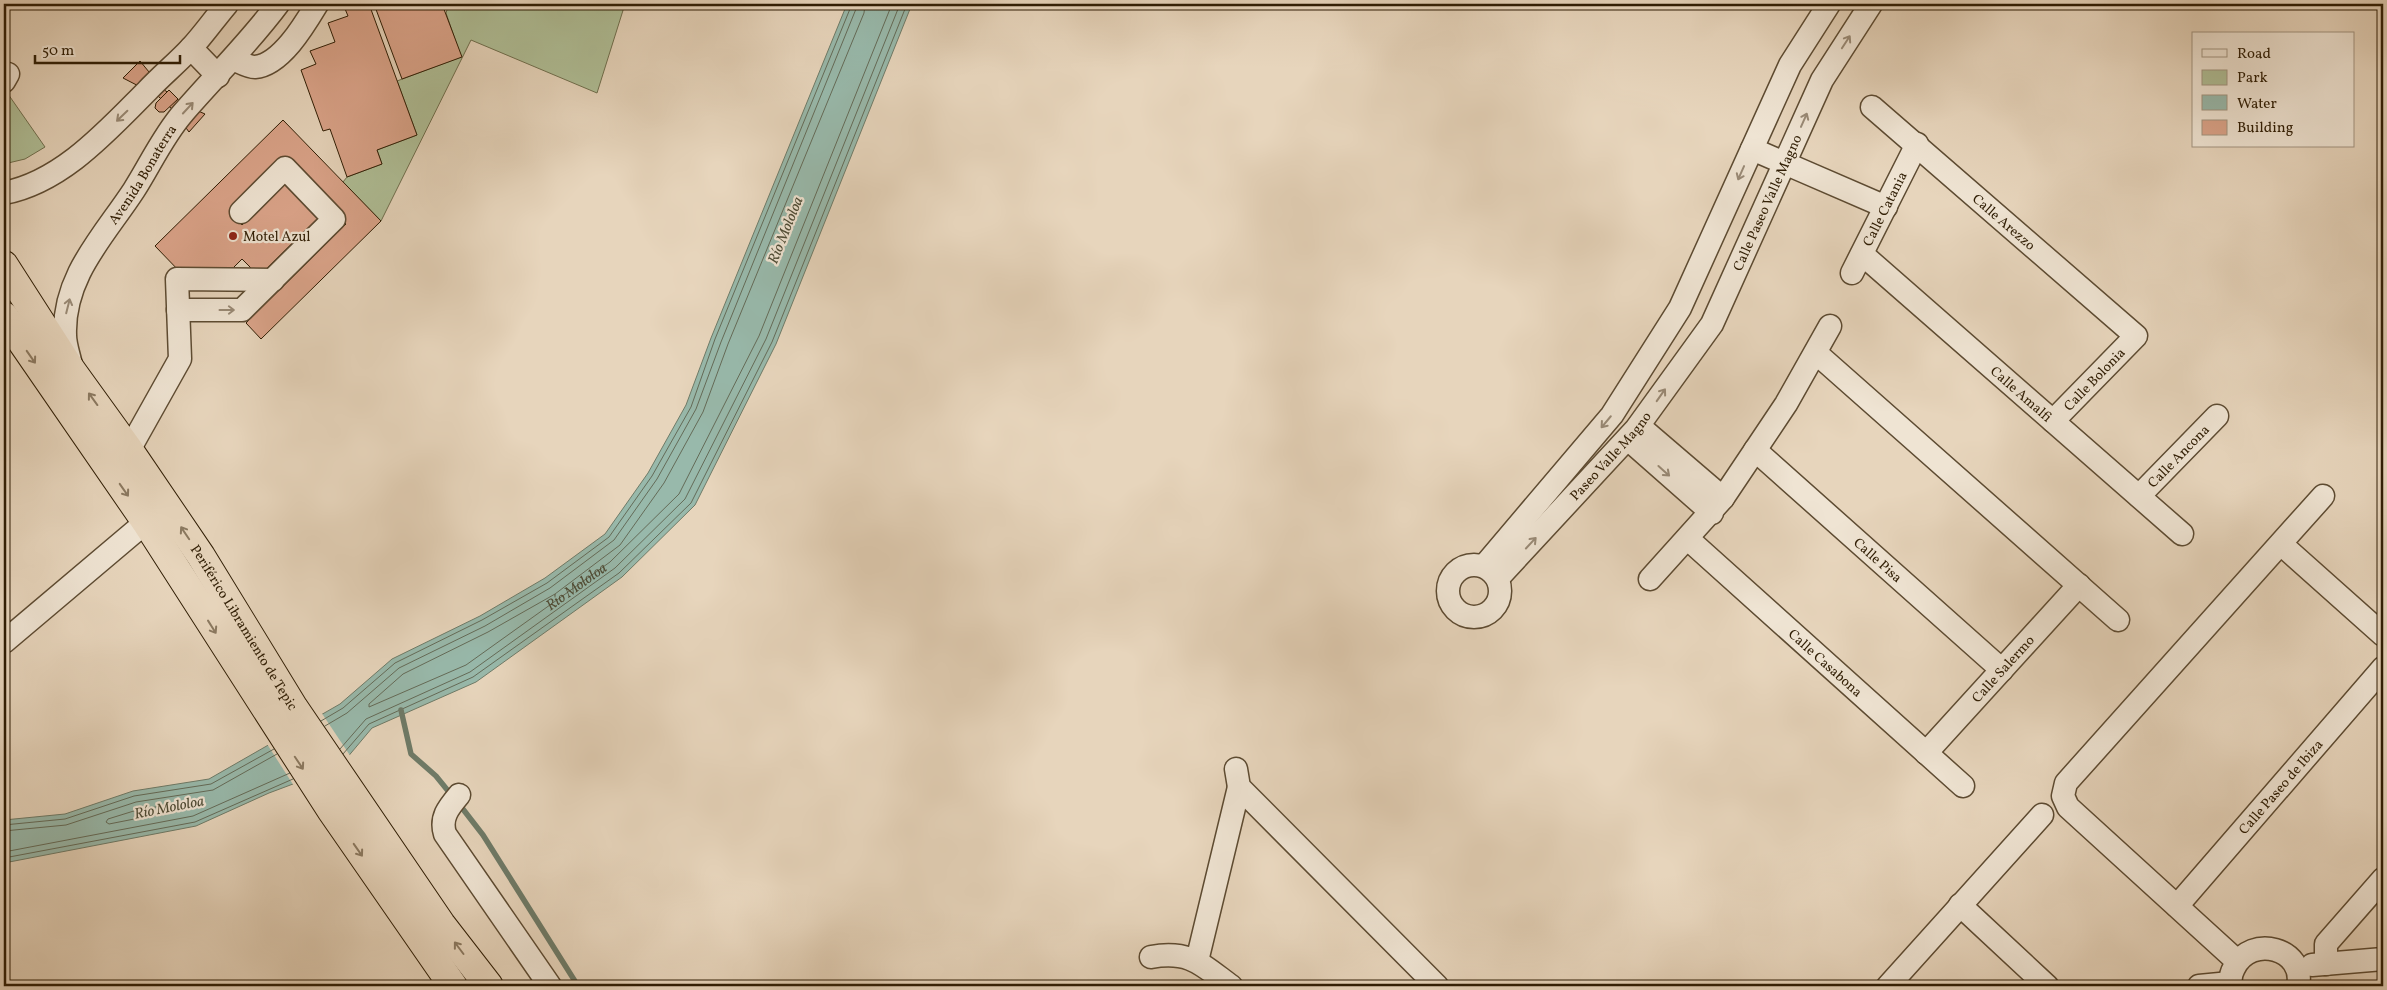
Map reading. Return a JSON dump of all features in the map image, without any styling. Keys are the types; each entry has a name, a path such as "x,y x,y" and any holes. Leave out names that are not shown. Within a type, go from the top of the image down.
{"highway":[{"name":"Periférico Libramiento de Tepic","path":"4,265 72,371 129,450 200,556 283,715"},
{"name":"Periférico Libramiento de Tepic","path":"4,316 342,802 454,986"},
{"name":"Periférico Libramiento de Tepic","path":"342,802 489,986"}],"street":[{"path":"4,193 21,190 42,180 72,161 101,136 191,48 227,4"},
{"name":"Avenida Bonaterra","path":"72,371 65,336 66,316 76,275 134,190 172,128 233,59 278,4"},
{"path":"233,59 254,67 271,61 288,46 316,4"},
{"path":"1829,4 1790,65 1752,149 1886,208"},
{"name":"Calle Paseo Valle Magno","path":"1712,324 1822,80 1871,4"},
{"path":"191,48 218,76"},
{"path":"4,75 8,74 4,81"},
{"name":"Calle Arezzo","path":"1872,107 1917,144 2136,336"},
{"name":"Calle Catania","path":"1857,263 1917,144"},
{"name":"Paseo Valle Magno","path":"1712,324 1634,432 1491,572 1612,415 1680,308 1752,149"},
{"path":"178,310 242,310 334,219 285,168 241,212"},
{"name":"Calle Amalfi","path":"1857,263 2053,421 2182,534"},
{"path":"129,450 180,359 177,279 273,280"},
{"path":"1650,579 1717,506 1816,353 1830,326"},
{"name":"Calle Bolonia","path":"2053,421 2136,336"},
{"path":"1816,353 2118,620"},
{"name":"Calle Ancona","path":"2139,496 2217,416"},
{"path":"1634,432 1717,506"},
{"name":"Calle Pisa","path":"1755,450 2002,670"},
{"path":"2237,961 2068,807 2063,796 2066,784 2323,496"},
{"path":"4,642 146,522"},
{"name":"Calle Casabona","path":"1688,539 1963,786"},
{"path":"2281,544 2383,635"},
{"name":"Calle Salermo","path":"1926,753 2079,585"},
{"name":"Calle Paseo de Ibiza","path":"2177,906 2383,668"},
{"path":"1197,961 1238,778 1437,986"},
{"path":"454,800 442,824 445,834 550,986"},
{"path":"1888,986 2042,814"},
{"path":"2326,964 2326,944 2383,879"},
{"path":"1960,905 2047,986"},
{"path":"2203,986 2231,984 2232,971 2237,961 2248,952 2261,948 2275,949 2287,956 2297,976 2326,964 2383,959"},
{"path":"1151,957 1169,954 1183,955 1197,961 1231,986"}],"green space":[{"path":"449,4 625,4 597,93 471,40 381,221 343,182 347,177 382,164 377,150 417,135 397,81 461,57 446,13"},
{"path":"8,94 45,147 25,159 4,164 4,103"}],"water":[{"name":"Río Mololoa","path":"847,4 912,4 776,344 695,505 622,577 476,682 372,728 346,759 309,778 269,793 196,826 4,863 4,820 65,814 133,791 209,779 340,704 392,659 480,616 545,578 605,534 648,473 686,405 711,338"}],"pier":[{"path":"321,712 351,757 310,781 294,786 267,744"}],"building":[{"path":"343,4 369,4 417,135 377,150 382,164 347,177 330,129 323,131 301,70 316,64 310,51 335,42 328,23 348,16"},
{"path":"374,4 442,4 462,57 402,79"},
{"path":"140,61 163,89 187,106 205,114 189,132 173,110 158,96 123,78"},
{"path":"169,90 178,99 164,112 159,112 155,108 156,103"},
{"name":"Motel Azul","path":"283,120 381,221 261,339 246,323 346,224 282,159 229,211 242,225 288,180 322,214 259,276 242,259 226,275 183,275 155,246"}],"waterway":[{"path":"401,710 411,754 436,776 453,797"},
{"path":"459,804 483,835 578,986"}],"place":[{"name":"Motel Azul","path":"233,236"}]}
